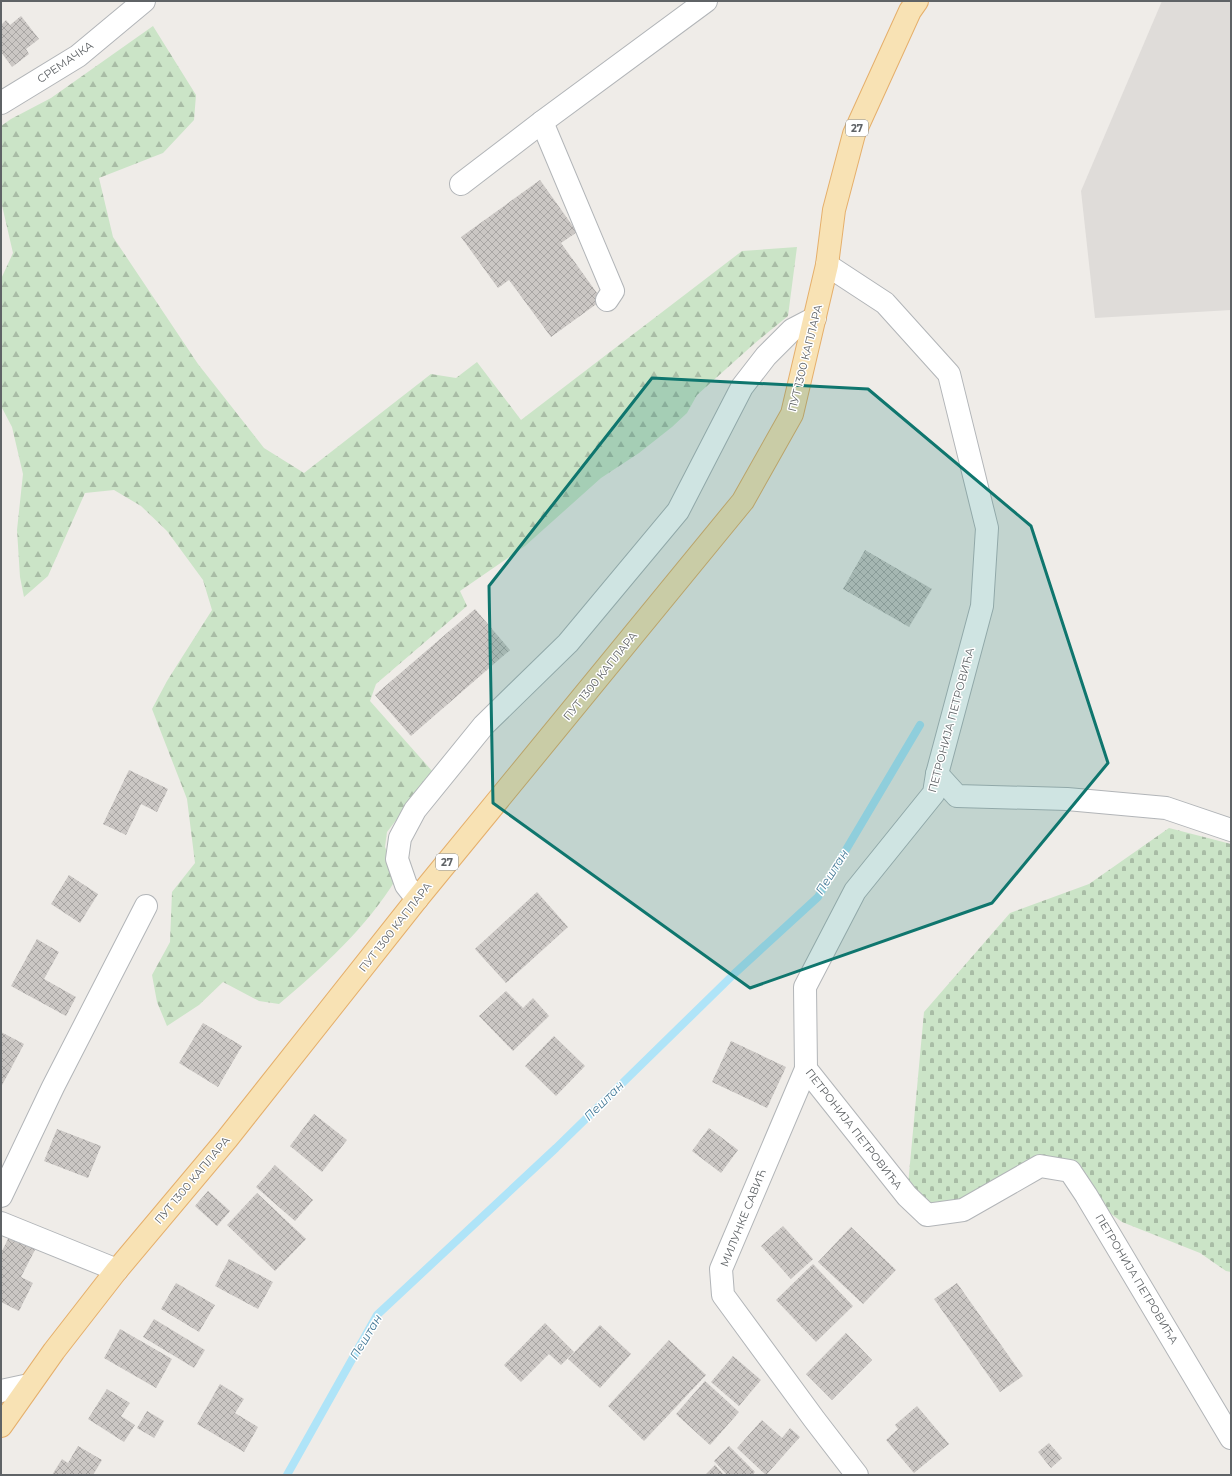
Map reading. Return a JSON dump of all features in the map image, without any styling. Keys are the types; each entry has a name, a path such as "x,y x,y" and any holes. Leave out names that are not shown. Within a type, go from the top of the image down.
{"main road":[{"name":"27","path":"827,265 834,210 854,134 910,11 916,1"},
{"name":"ПУТ 1300 КАПЛАРА","path":"1,1426 117,1270 257,1102 417,899 743,501 792,414 827,265"}],"street":[{"name":"СРЕМАЧКА","path":"1,103 78,56 144,1"},
{"path":"461,184 542,122 706,1"},
{"path":"542,122 613,291 607,300"},
{"name":"ПЕТРОНИЈА ПЕТРОВИЋА","path":"827,265 885,303 949,374 987,528 982,606 937,774 934,793 855,891 805,986 806,1070 907,1196 927,1215 964,1210 1040,1166 1070,1171 1086,1195 1231,1438"},
{"path":"417,899 406,885 397,859 400,838 415,810 484,725 568,643 678,511 742,387 766,356 792,330 815,318"},
{"path":"937,774 957,796 1066,798 1166,808 1231,830"},
{"path":"1,1196 53,1087 146,906"},
{"name":"МИЛУНКЕ САВИЋ","path":"806,1070 721,1269 723,1295 857,1475"},
{"path":"1,1223 117,1270"},
{"path":"1,1391 30,1385"}],"highlighted area":[{"path":"652,378 868,389 1031,526 1108,763 992,903 750,988 493,803 489,586"}],"shaded area":[{"path":"1162,1 1231,1 1231,310 1095,318 1081,191"}],"green space":[{"path":"153,26 196,95 194,120 163,153 99,178 113,237 198,364 264,448 304,473 431,374 456,378 477,362 521,420 742,251 797,247 788,316 755,343 697,395 687,413 672,427 639,453 601,478 525,546 460,591 467,606 376,684 370,701 433,772 387,832 385,847 393,865 396,879 372,914 343,946 279,1004 259,1001 223,982 199,1005 167,1026 157,1002 152,975 170,942 172,892 195,863 187,799 152,709 167,681 212,610 203,580 167,531 141,506 114,490 85,493 48,576 24,597 20,577 17,530 23,474 12,427 1,406 1,279 13,253 1,201 1,126 11,119 51,98"},
{"path":"1169,828 1231,844 1231,1272 1226,1271 1200,1253 1122,1222 1099,1205 1086,1173 1056,1163 952,1215 907,1196 924,1012 1010,913 1089,884"}],"building":[{"path":"21,16 39,39 26,49 29,54 12,67 1,52 1,25 6,20 10,25"},
{"path":"540,180 577,232 561,243 602,300 551,337 509,280 498,288 461,237"},
{"path":"865,550 932,589 909,627 843,589"},
{"path":"475,609 510,650 411,736 375,695"},
{"path":"129,770 168,789 157,812 141,804 126,835 103,824"},
{"path":"69,875 98,894 80,923 51,904"},
{"path":"537,892 568,927 506,983 475,949"},
{"path":"37,939 59,952 44,979 76,997 66,1016 11,986"},
{"path":"506,991 523,1008 533,998 549,1016 513,1051 479,1016"},
{"path":"203,1023 242,1046 218,1087 179,1063"},
{"path":"1,1032 24,1044 1,1087"},
{"path":"554,1036 585,1066 556,1096 525,1066"},
{"path":"731,1041 786,1067 767,1108 712,1082"},
{"path":"314,1114 347,1140 322,1172 290,1146"},
{"path":"709,1128 738,1150 721,1173 692,1151"},
{"path":"57,1129 101,1146 88,1178 44,1161"},
{"path":"275,1165 313,1200 295,1221 256,1187"},
{"path":"208,1191 230,1211 217,1226 195,1206"},
{"path":"257,1193 306,1239 275,1271 227,1225"},
{"path":"783,1226 813,1259 791,1279 761,1246"},
{"path":"851,1227 896,1270 863,1304 818,1262"},
{"path":"11,1233 37,1246 21,1277 33,1283 19,1311 1,1302 1,1253"},
{"path":"229,1259 273,1282 258,1309 215,1286"},
{"path":"813,1264 853,1306 816,1342 776,1300"},
{"path":"176,1283 215,1305 199,1332 161,1309"},
{"path":"957,1283 1023,1376 1000,1392 934,1299"},
{"path":"154,1319 205,1350 194,1368 143,1337"},
{"path":"545,1323 574,1352 561,1365 549,1354 521,1382 504,1365"},
{"path":"600,1325 631,1354 600,1388 568,1359"},
{"path":"120,1329 172,1359 156,1388 104,1358"},
{"path":"846,1333 872,1360 832,1400 806,1374"},
{"path":"669,1340 706,1375 644,1441 608,1406"},
{"path":"733,1356 761,1380 739,1406 711,1382"},
{"path":"705,1381 739,1412 710,1445 676,1414"},
{"path":"220,1384 244,1399 235,1413 258,1427 244,1452 197,1424"},
{"path":"107,1389 130,1403 121,1416 135,1425 124,1442 88,1419"},
{"path":"917,1406 949,1444 914,1473 886,1440 898,1429 895,1425"},
{"path":"147,1411 164,1421 154,1438 137,1428"},
{"path":"762,1420 782,1438 790,1428 800,1437 766,1475 737,1448"},
{"path":"1049,1443 1062,1458 1051,1468 1038,1452"},
{"path":"78,1446 102,1460 93,1475 52,1475 62,1459 68,1463"},
{"path":"729,1446 755,1472 752,1475 727,1475 714,1461"},
{"path":"715,1465 724,1475 705,1475"}],"waterway":[{"name":"Пештан","path":"287,1475 377,1315 556,1148 734,974 818,897 920,725"}]}
